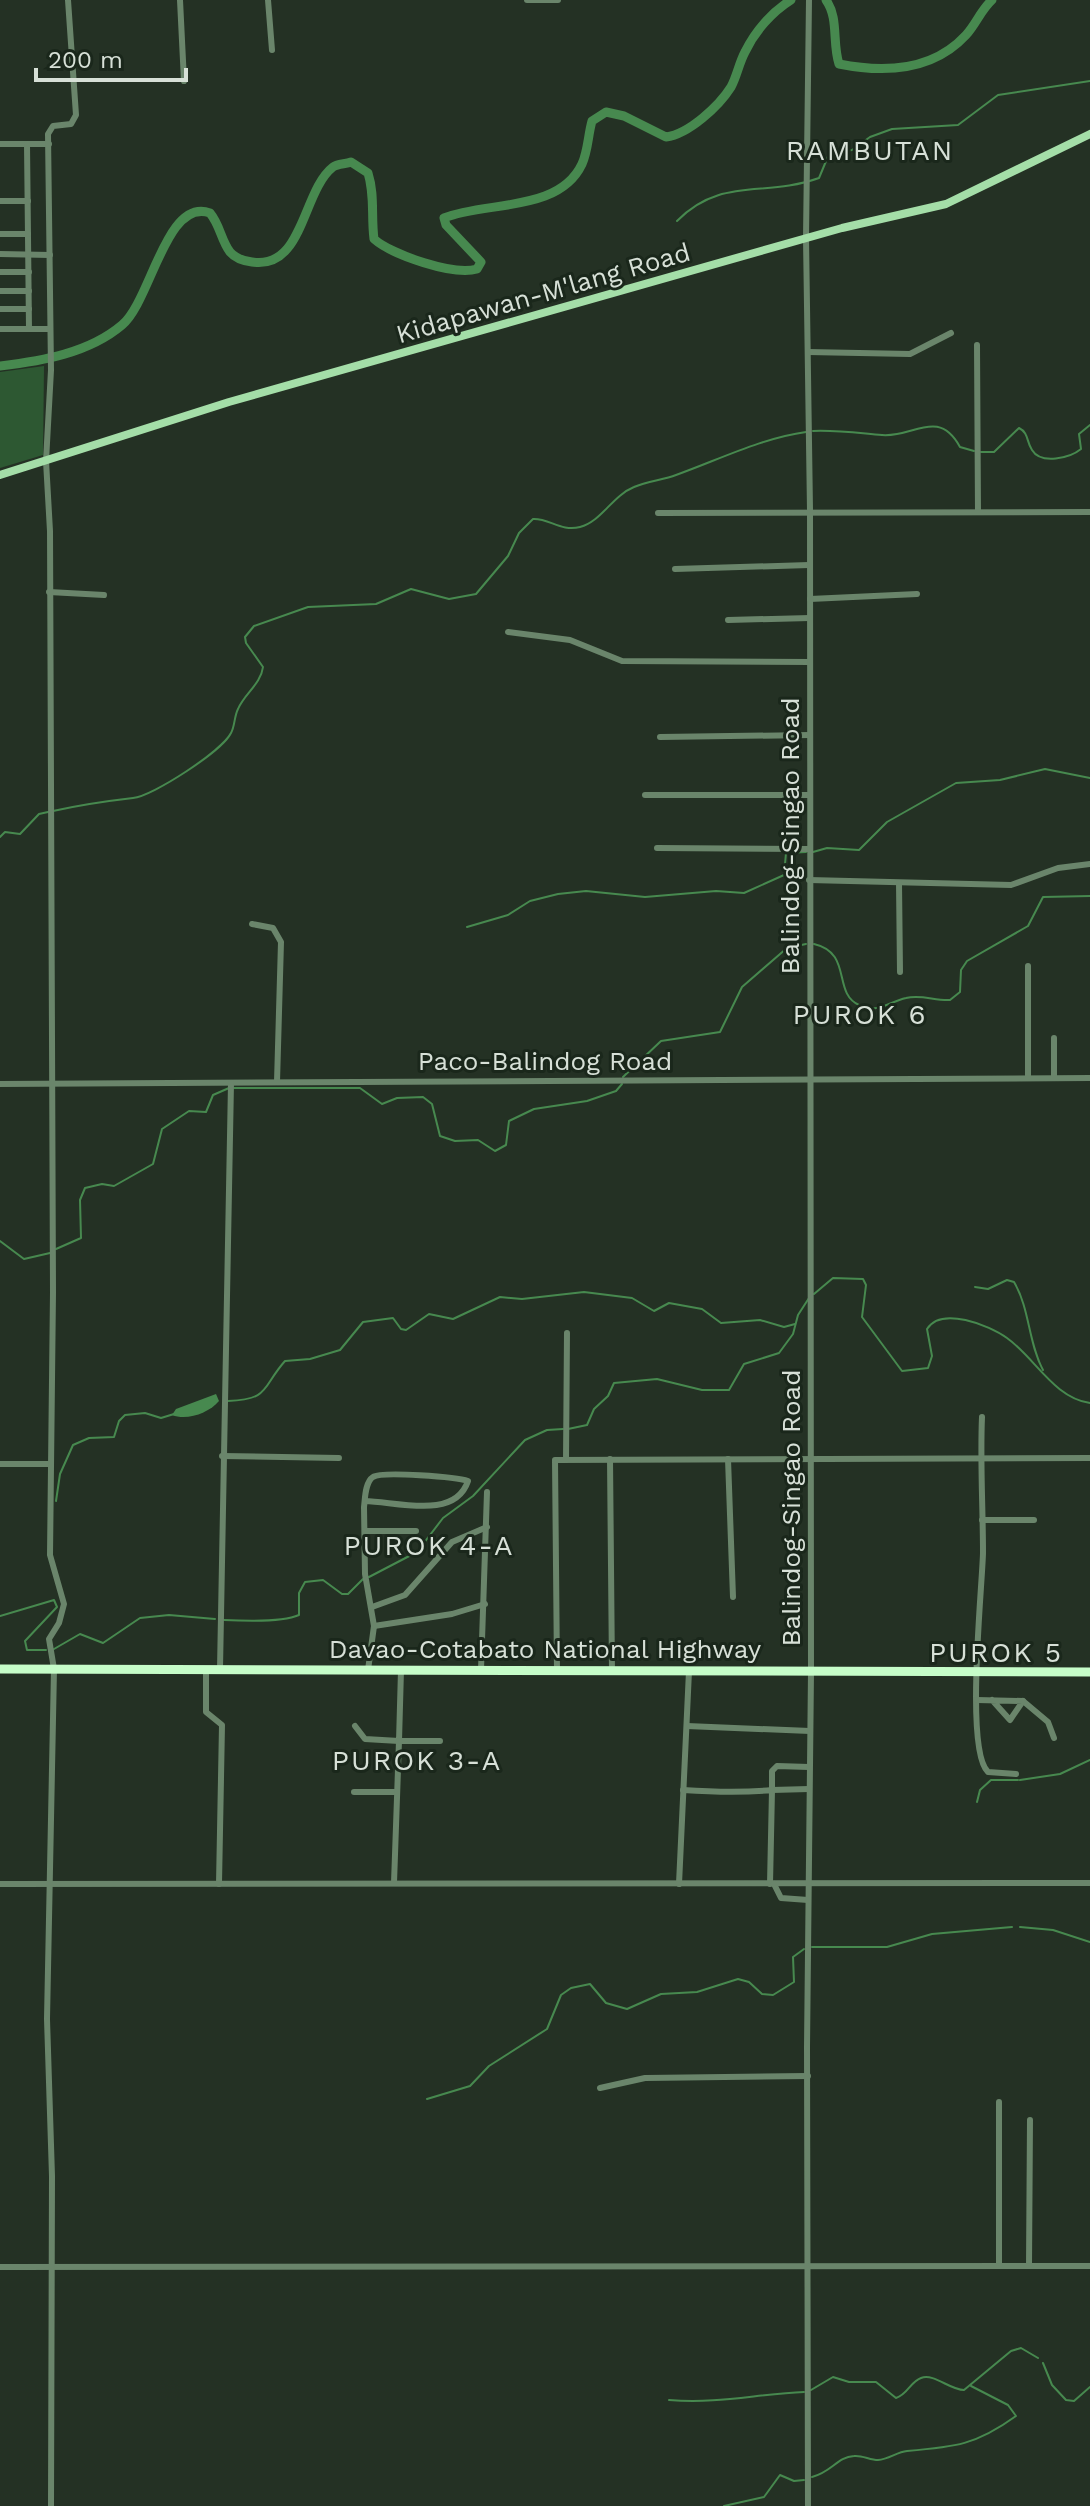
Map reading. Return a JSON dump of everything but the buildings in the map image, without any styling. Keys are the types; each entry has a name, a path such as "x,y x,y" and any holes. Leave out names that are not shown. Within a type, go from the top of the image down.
{"highway":[{"name":"Davao-Cotabato National Highway","path":"0,1669 1090,1672"}],"main road":[{"name":"Kidapawan-M'lang Road","path":"0,475 229,402 806,238 959,200 1090,134"}],"street":[{"path":"51,2506 52,2267 47,2019 54,1669 49,1639 59,1623 64,1604 50,1555 50,504 46,461 51,370 50,128 71,124 76,119 68,0"},
{"path":"180,0 184,81"},
{"path":"268,0 272,50"},
{"path":"527,0 558,0"},
{"name":"Balindog-Singao Road","path":"808,2506 812,1077 806,238 809,2"},
{"path":"0,144 49,144"},
{"path":"27,144 29,329"},
{"path":"0,201 28,201"},
{"path":"0,234 28,234"},
{"path":"0,254 50,255"},
{"path":"0,272 29,272"},
{"path":"0,291 29,291"},
{"path":"0,309 29,309"},
{"path":"0,329 50,329"},
{"path":"808,352 910,354 951,333"},
{"path":"977,345 978,512"},
{"path":"658,513 810,510 1090,512"},
{"path":"675,569 809,565"},
{"path":"49,592 104,595"},
{"path":"810,599 917,594"},
{"path":"728,620 810,618"},
{"path":"508,632 570,640 622,661 810,662"},
{"path":"660,737 810,735"},
{"path":"645,795 810,795"},
{"path":"657,848 809,849"},
{"path":"809,880 1011,885 1058,868 1090,864"},
{"path":"899,883 900,972"},
{"path":"252,924 273,928 281,942 277,1082"},
{"path":"1028,966 1028,1077"},
{"path":"1054,1038 1054,1077"},
{"name":"Paco-Balindog Road","path":"0,1084 812,1077 1090,1078"},
{"path":"220,1669 231,1083"},
{"path":"566,1460 567,1333"},
{"path":"982,1417 977,1700 983,1766 995,1774 1016,1774"},
{"path":"222,1456 339,1458"},
{"path":"557,1671 555,1460 981,1456 1090,1458"},
{"path":"610,1459 612,1672"},
{"path":"728,1459 733,1597"},
{"path":"0,1464 51,1464"},
{"path":"365,1501 446,1505 459,1498 468,1481 381,1475 369,1481 365,1501 365,1574 374,1626 368,1670"},
{"path":"481,1670 487,1492"},
{"path":"982,1520 1034,1520"},
{"path":"372,1607 405,1595 452,1542 487,1527"},
{"path":"365,1531 416,1531"},
{"path":"374,1626 485,1604"},
{"path":"206,1669 206,1712 222,1725 219,1884"},
{"path":"394,1883 401,1670"},
{"path":"679,1884 689,1671"},
{"path":"977,1700 1023,1701 1048,1722 1054,1738"},
{"path":"992,1700 1011,1720 1023,1701"},
{"path":"355,1726 365,1739 440,1741"},
{"path":"687,1726 810,1731"},
{"path":"808,1900 781,1898 772,1884 772,1790 773,1768 809,1767"},
{"path":"683,1790 708,1789 721,1793 809,1789"},
{"path":"354,1792 397,1792"},
{"path":"0,1884 1090,1883"},
{"path":"600,2088 645,2078 808,2076"},
{"path":"999,2102 999,2265"},
{"path":"1029,2265 1030,2120"},
{"path":"0,2267 1090,2266"}],"shaded area":[{"path":"44,366 43,455 0,468 0,372"},
{"path":"216,1394 219,1401 204,1412 184,1417 172,1415 176,1409"}],"waterway":[{"path":"0,366 80,349 122,325 142,295 170,235 182,220 195,212 210,213 227,247 237,258 252,262 269,261 282,254 292,242 323,178 335,166 351,162 368,173 374,239 424,263 454,270 477,269 481,262 446,225 444,218 520,203 556,191 571,180 582,164 592,121 606,112 624,116 666,137 694,125 731,87 743,56 759,29 791,0"},
{"path":"826,0 833,15 839,64 873,68 907,66 939,56 966,35 992,0"},
{"path":"677,221 710,198 819,178 829,154 852,150 870,137 892,129 958,125 998,95 1090,81"},
{"path":"981,452 994,452 1019,428 1036,455 1049,459 1063,457 1081,449 1079,434 1090,425"},
{"path":"813,431 893,435 934,426 952,435 960,447 974,451"},
{"path":"53,811 143,795 201,761 225,741 241,704 262,673 263,667 246,643 245,637 254,626 308,607 376,604 411,589 449,599 476,594 508,556 519,533 533,519 567,528 580,527 595,519 619,496 634,487 676,475 757,444 806,432"},
{"path":"813,852 827,848 859,850 887,822 956,783 1000,780 1045,769 1090,778"},
{"path":"0,837 5,832 20,834 39,814 48,812"},
{"path":"467,927 508,915 530,901 558,894 586,891 645,897 716,891 744,893 784,875 786,853 806,852"},
{"path":"814,944 834,956 846,992 859,1005 878,1008 912,997 950,1000 960,992 961,970 967,961 1028,926 1043,897 1090,896"},
{"path":"623,1077 661,1041 720,1032 742,987 787,948 806,944"},
{"path":"234,1088 360,1088 382,1104 397,1098 423,1097 432,1104 440,1136 455,1141 478,1140 495,1151 506,1145 509,1121 534,1109 587,1101 616,1091 622,1084"},
{"path":"56,1249 81,1238 80,1200 85,1188 102,1184 114,1186 153,1164 162,1129 189,1111 206,1112 213,1095 229,1088"},
{"path":"0,1241 24,1259 50,1253"},
{"path":"814,1294 833,1278 863,1279 866,1285 862,1317 902,1371 928,1368 932,1356 927,1329 934,1322 954,1318 966,1320 1007,1338 1055,1386 1077,1400 1090,1403"},
{"path":"975,1287 988,1289 1007,1280 1014,1282 1043,1370"},
{"path":"228,1401 259,1395 285,1361 310,1359 340,1350 363,1322 393,1318 401,1329 406,1330 429,1314 453,1319 500,1297 522,1299 584,1292 632,1298 654,1311 669,1303 702,1309 721,1323 760,1320 784,1327 795,1324"},
{"path":"568,1429 587,1425 594,1409 608,1396 614,1383 657,1379 702,1390 729,1390 744,1364 779,1353 793,1334 798,1315 809,1298"},
{"path":"56,1501 60,1474 73,1445 89,1438 114,1437 119,1421 125,1415 145,1413 161,1418 174,1414"},
{"path":"369,1577 417,1552 443,1518 473,1496 525,1440 547,1430 563,1429"},
{"path":"224,1620 283,1619 299,1615 299,1593 305,1582 323,1580 342,1594 348,1594 363,1579"},
{"path":"0,1616 54,1600 57,1607 25,1641 27,1650 46,1650"},
{"path":"54,1649 80,1634 103,1643 140,1618 169,1615 215,1619"},
{"path":"1020,1780 1060,1774 1090,1760"},
{"path":"977,1802 980,1790 991,1780 1018,1780"},
{"path":"812,1947 887,1947 932,1934 1012,1927"},
{"path":"1020,1927 1053,1930 1090,1942"},
{"path":"427,2099 470,2086 489,2066 547,2029 561,1995 571,1988 590,1984 606,2003 627,2009 661,1994 697,1992 738,1979 749,1982 762,1994 773,1995 794,1982 793,1957 804,1949"},
{"path":"811,2390 833,2377 849,2382 876,2382 896,2398 917,2380 926,2377 964,2390 1011,2351 1021,2348 1038,2358"},
{"path":"1043,2363 1052,2385 1066,2400 1074,2401 1090,2387"},
{"path":"812,2477 848,2457 878,2460 903,2452 964,2443 989,2433 1016,2416 1008,2405 971,2386"},
{"path":"669,2400 721,2400 804,2392"},
{"path":"724,2506 764,2497 780,2475 794,2481 804,2480"}],"district":[{"name":"RAMBUTAN","path":"870,150"},
{"name":"PUROK 6","path":"860,1014"},
{"name":"PUROK 4-A","path":"429,1545"},
{"name":"PUROK 5","path":"996,1652"},
{"name":"PUROK 3-A","path":"417,1760"}]}
